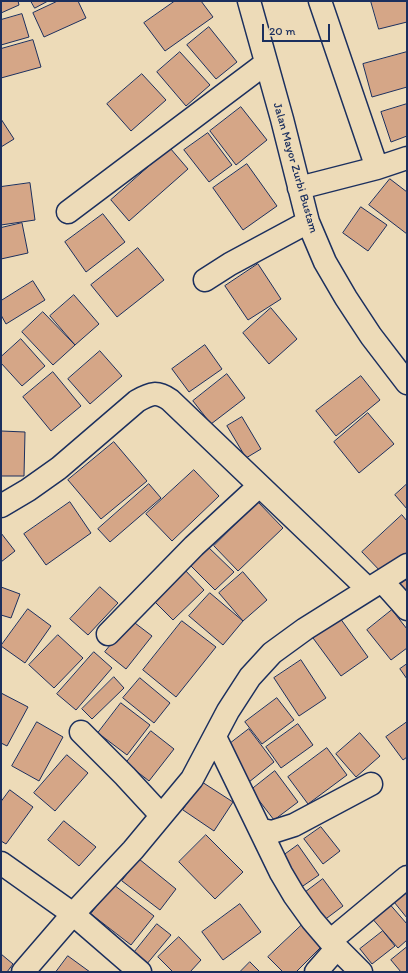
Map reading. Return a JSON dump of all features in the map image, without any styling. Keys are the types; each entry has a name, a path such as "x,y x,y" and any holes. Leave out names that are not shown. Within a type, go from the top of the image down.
{"street":[{"name":"Jalan Mayor Zurbi Bustam","path":"249,1 282,119 308,222 325,262 346,298 371,336 407,383"},
{"path":"320,1 377,168"},
{"path":"68,212 266,63"},
{"path":"299,188 377,168 407,158"},
{"path":"205,280 230,264 308,222"},
{"path":"1,506 28,490 59,468 137,401 147,396 156,394 164,396 170,400 259,486 375,585 407,609"},
{"path":"108,634 194,546 259,486"},
{"path":"23,972 73,914 133,850 192,778 228,711 250,677 272,653 305,629 407,565"},
{"path":"81,732 161,815"},
{"path":"215,737 294,895 312,920 361,972"},
{"path":"262,830 272,832 294,825 371,784"},
{"path":"1,863 73,914 140,972"},
{"path":"316,972 334,944 407,876"}],"building":[{"path":"1,1 18,1 19,5 1,13"},
{"path":"31,1 48,1 35,8"},
{"path":"58,1 78,1 86,18 44,37 33,13"},
{"path":"175,1 201,1 213,17 165,51 144,23"},
{"path":"371,1 407,1 407,22 379,29"},
{"path":"22,14 29,37 1,45 1,20"},
{"path":"209,27 237,62 216,79 187,45"},
{"path":"33,40 41,67 1,78 1,49"},
{"path":"180,52 210,85 186,106 157,72"},
{"path":"407,52 407,87 372,97 363,64"},
{"path":"142,74 166,100 131,131 107,104"},
{"path":"407,104 407,136 391,142 381,112"},
{"path":"241,107 267,140 236,165 210,131"},
{"path":"1,119 14,139 1,147"},
{"path":"208,133 232,165 209,182 184,150"},
{"path":"170,148 188,169 129,221 111,200"},
{"path":"247,164 277,206 243,230 213,188"},
{"path":"390,179 407,192 407,234 369,205"},
{"path":"30,183 35,220 1,225 1,187"},
{"path":"361,207 387,225 368,251 343,233"},
{"path":"103,214 125,242 86,272 65,242"},
{"path":"22,223 28,253 1,259 1,228"},
{"path":"138,248 164,280 117,317 91,285"},
{"path":"258,264 281,299 248,320 225,286"},
{"path":"33,281 45,300 6,324 1,315 1,301"},
{"path":"74,295 99,324 75,345 50,316"},
{"path":"271,308 297,339 269,364 243,333"},
{"path":"43,312 75,345 53,365 22,332"},
{"path":"21,339 45,366 22,386 1,363 1,357"},
{"path":"205,345 222,369 189,392 172,369"},
{"path":"100,351 122,376 90,404 68,379"},
{"path":"53,372 81,406 51,431 23,397"},
{"path":"227,374 245,398 211,424 193,401"},
{"path":"361,376 380,400 336,436 316,411"},
{"path":"368,413 394,444 359,473 334,442"},
{"path":"242,417 261,449 246,458 227,426"},
{"path":"1,431 25,432 24,476 1,476"},
{"path":"114,442 147,481 101,519 68,480"},
{"path":"194,470 219,496 172,541 146,514"},
{"path":"149,484 161,498 110,542 98,529"},
{"path":"407,484 407,509 395,495"},
{"path":"70,502 91,533 46,565 24,534"},
{"path":"258,502 283,528 238,571 214,546"},
{"path":"402,515 407,521 407,552 383,574 362,552"},
{"path":"1,533 15,551 1,562"},
{"path":"207,546 234,572 215,590 189,564"},
{"path":"183,568 204,590 173,620 151,598"},
{"path":"243,572 267,600 243,621 219,593"},
{"path":"407,579 407,604 395,588"},
{"path":"1,587 20,594 11,618 1,615"},
{"path":"100,587 118,603 88,635 70,619"},
{"path":"210,593 243,621 223,645 189,616"},
{"path":"28,609 51,626 25,663 1,646"},
{"path":"392,610 407,629 407,648 391,660 367,630"},
{"path":"340,618 368,657 341,676 313,638"},
{"path":"131,620 152,636 126,669 105,652"},
{"path":"182,621 216,647 176,697 143,670"},
{"path":"58,635 83,658 54,688 29,665"},
{"path":"94,652 112,668 76,710 57,694"},
{"path":"301,660 326,698 299,716 274,678"},
{"path":"407,664 407,679 400,669"},
{"path":"114,677 124,688 92,719 82,709"},
{"path":"140,678 170,703 154,723 123,698"},
{"path":"1,693 28,707 7,746 1,743"},
{"path":"277,698 294,720 262,744 245,722"},
{"path":"121,703 150,725 127,755 98,733"},
{"path":"37,722 63,737 39,781 12,766"},
{"path":"407,722 407,757 403,760 386,737"},
{"path":"298,724 313,745 281,768 266,747"},
{"path":"249,729 274,762 249,782 223,749"},
{"path":"151,731 174,749 149,781 126,763"},
{"path":"360,733 380,756 356,777 336,754"},
{"path":"327,748 347,775 308,804 288,777"},
{"path":"67,755 88,773 55,811 34,793"},
{"path":"275,771 298,802 274,820 251,790"},
{"path":"202,782 233,802 214,831 183,810"},
{"path":"10,790 33,807 6,844 1,841 1,802"},
{"path":"64,821 96,847 79,866 48,840"},
{"path":"321,827 340,851 323,864 304,839"},
{"path":"206,835 243,872 215,899 179,862"},
{"path":"298,845 319,875 300,888 280,858"},
{"path":"139,859 176,889 160,910 122,881"},
{"path":"323,879 343,906 323,921 303,894"},
{"path":"407,883 407,918 390,897"},
{"path":"114,885 154,916 131,945 91,914"},
{"path":"387,901 407,924 407,940 398,948 370,916"},
{"path":"240,904 261,932 223,960 202,932"},
{"path":"157,924 171,935 146,965 133,954"},
{"path":"303,924 323,945 296,972 283,972 268,957"},
{"path":"383,931 395,946 372,964 360,949"},
{"path":"179,937 201,960 190,972 173,972 158,957"},
{"path":"407,947 407,972 401,972 391,960"},
{"path":"1,954 13,964 7,972 1,972"},
{"path":"68,956 90,972 56,972"},
{"path":"250,962 260,972 240,972"}]}
